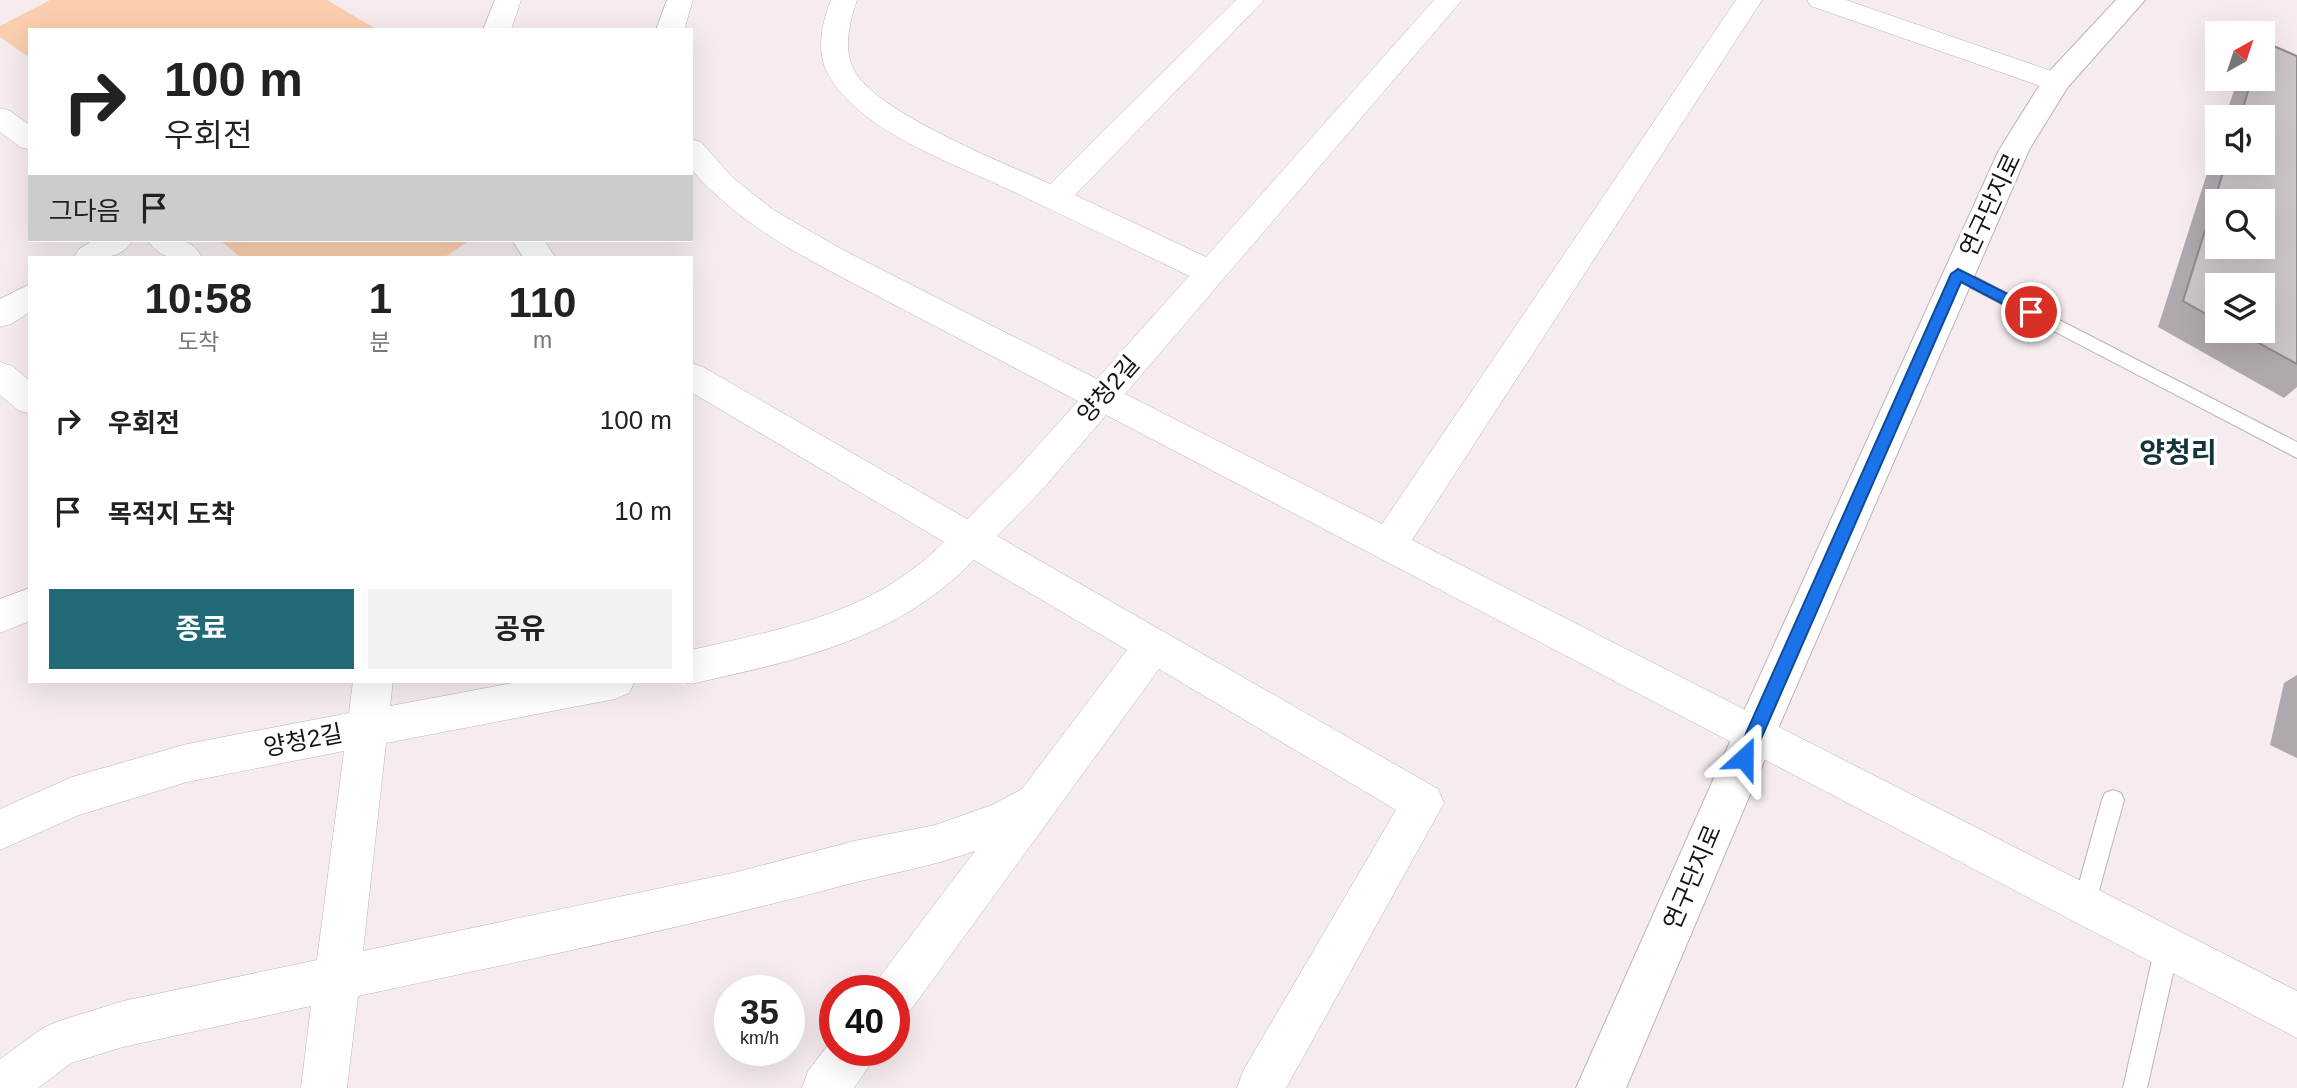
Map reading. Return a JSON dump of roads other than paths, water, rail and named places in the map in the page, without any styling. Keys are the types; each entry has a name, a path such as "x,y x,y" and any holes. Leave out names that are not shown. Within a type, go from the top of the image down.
{"street":[{"path":"671,28 680,0"},
{"path":"844,0 838,15 835,45 842,76 874,107 943,146 1210,272"},
{"path":"1054,198 1251,0"},
{"name":"양청2길","path":"693,667 809,640 886,607 943,567 1029,480 1449,0"},
{"path":"1388,545 1749,0"},
{"path":"1820,0 2056,82"},
{"name":"연구단지로","path":"1601,1088 1755,733 2014,150 2056,82 2131,0"},
{"path":"0,118 28,139"},
{"path":"693,151 722,185 761,218 925,308 1755,733 2297,1015"},
{"path":"92,256 114,242"},
{"path":"167,242 185,256"},
{"path":"0,315 28,297"},
{"path":"0,375 28,399"},
{"path":"694,381 1423,803 1260,1088"},
{"path":"0,616 28,605"},
{"path":"909,975 1153,646"},
{"path":"324,1088 373,683"},
{"name":"양청2길","path":"0,830 72,797 187,763 604,683"},
{"path":"0,1087 59,1044 123,1024 724,896 855,862 935,845 1003,821 1037,803"},
{"path":"825,1088 841,1066"}],"lane":[{"path":"1958,274 2297,451"},
{"path":"2084,905 2113,800"},
{"path":"2135,1088 2166,947"}],"district":[{"name":"양청리","path":"2178,452"}]}
